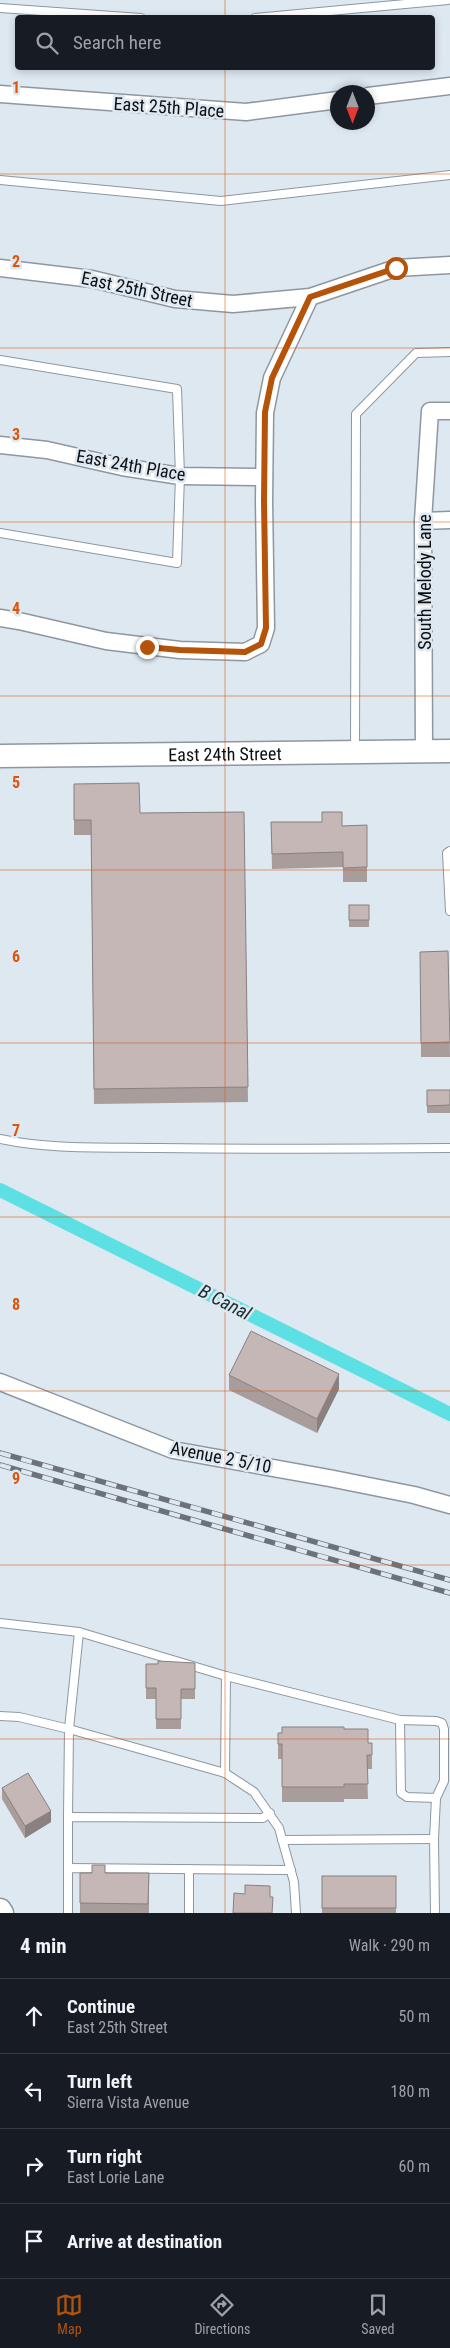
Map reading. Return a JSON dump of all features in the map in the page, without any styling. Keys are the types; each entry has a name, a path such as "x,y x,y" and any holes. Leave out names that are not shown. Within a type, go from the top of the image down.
{"main road":[{"name":"East 24th Street","path":"0,756 355,754 450,751"}],"street":[{"path":"375,95 450,86"},
{"name":"East 25th Place","path":"0,94 246,112 330,101"},
{"name":"East 25th Street","path":"0,268 92,279 175,299 204,303 264,303 310,297 396,268 450,265"},
{"path":"0,618 106,641 180,650 245,652 261,644 266,628 265,412 272,378 310,297"},
{"name":"South Melody Lane","path":"424,752 423,521 430,411 450,411"},
{"name":"East 24th Place","path":"0,445 47,450 122,467 180,476 264,478"},
{"path":"423,521 450,520"},
{"name":"Avenue 2 5/10","path":"0,1382 173,1450 329,1478 414,1495 450,1505"}],"lane":[{"path":"287,15 448,0"},
{"path":"0,8 99,15"},
{"path":"0,180 221,202 450,175"},
{"path":"355,754 356,414 416,353 450,352"},
{"path":"0,360 177,389 180,476 177,563 0,534"},
{"path":"450,851 447,853 450,911"},
{"path":"0,1139 18,1143 70,1147 250,1149 450,1148"},
{"path":"0,1623 79,1632 226,1676 400,1720 436,1721 442,1723 444,1729 444,1781 436,1798 434,1839 435,1913"},
{"path":"68,1913 69,1729 79,1632"},
{"path":"225,1773 226,1676"},
{"path":"0,1716 18,1717 69,1729 225,1773 254,1792 279,1828 294,1882 296,1913"},
{"path":"400,1720 401,1793 406,1797 436,1798"},
{"path":"68,1817 263,1818 270,1813"},
{"path":"282,1840 434,1839"},
{"path":"68,1868 291,1870"},
{"path":"189,1869 189,1913"}],"building":[{"path":"139,783 140,813 244,812 248,1087 94,1089 91,820 74,820 74,784"},
{"path":"322,812 342,812 342,826 367,825 367,867 343,868 343,852 272,854 271,822 322,822"},
{"path":"349,905 369,905 369,920 349,920"},
{"path":"448,951 450,1042 421,1043 420,952"},
{"path":"427,1090 450,1090 450,1105 427,1106"},
{"path":"251,1331 339,1374 317,1419 229,1375"},
{"path":"158,1661 195,1663 195,1689 181,1689 181,1719 156,1719 156,1688 146,1688 146,1664 158,1664"},
{"path":"282,1727 368,1729 368,1743 372,1743 372,1755 367,1755 368,1784 344,1784 344,1787 282,1787 282,1744 278,1744 278,1733 282,1733"},
{"path":"28,1773 51,1811 25,1826 2,1788"},
{"path":"92,1865 105,1865 105,1873 149,1873 148,1904 80,1903 80,1873 92,1873"},
{"path":"322,1876 396,1876 396,1908 322,1908"},
{"path":"245,1885 270,1886 270,1897 273,1897 272,1913 233,1913 234,1893 245,1894"}],"waterway":[{"name":"B Canal","path":"0,1190 450,1414"}],"railway":[{"path":"0,1453 450,1580"},
{"path":"0,1465 450,1593"}],"route":[{"path":"147,647 245,652 261,644 266,628 265,412 272,378 310,297 396,268"}]}
